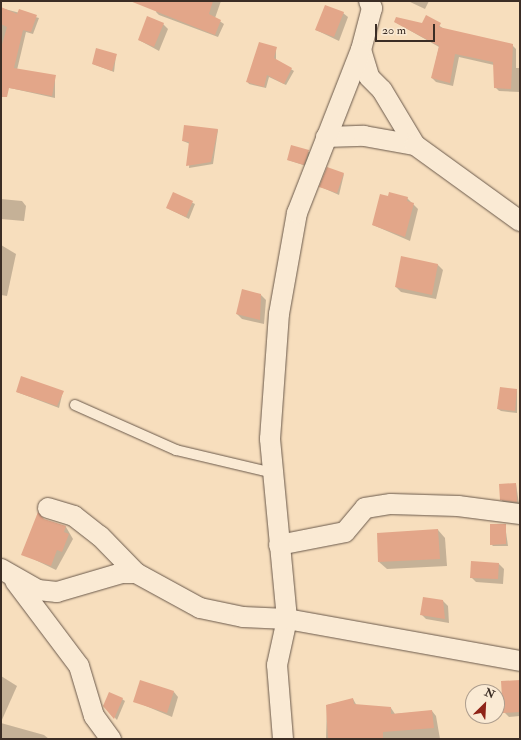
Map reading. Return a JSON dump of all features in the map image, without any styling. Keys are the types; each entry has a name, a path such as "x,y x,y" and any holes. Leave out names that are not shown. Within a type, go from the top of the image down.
{"street":[{"path":"283,739 277,665 287,620 270,439 279,314 297,213 361,50 372,8 369,1"},
{"path":"361,50 368,77 382,90 415,145 520,221"},
{"path":"326,137 364,136 415,145"},
{"path":"279,545 345,532 365,508 391,504 458,506 520,514"},
{"path":"48,508 74,516 100,536 136,573 200,608 243,617 287,620 520,661"},
{"path":"1,559 6,573 79,666 94,716 111,739"},
{"path":"6,573 38,590 57,592 122,573 136,573"}],"lane":[{"path":"75,405 176,450 273,474"}],"building":[{"path":"130,1 213,1 209,14 221,20 215,35"},
{"path":"325,5 344,12 334,37 315,30"},
{"path":"1,7 17,14 19,9 37,15 31,32 23,30 14,68 56,75 52,96 9,88 7,97 1,97 1,48 7,27 1,24"},
{"path":"426,15 441,23 439,27 513,44 511,89 494,88 493,62 455,54 450,83 431,78 439,46 394,22 396,17 422,23"},
{"path":"147,16 164,23 154,47 138,40"},
{"path":"259,42 277,47 274,58 292,68 284,84 267,75 264,87 246,82"},
{"path":"96,48 117,54 112,71 92,64"},
{"path":"184,125 218,129 211,162 186,166 189,142 182,141"},
{"path":"291,145 309,150 304,165 287,160"},
{"path":"327,167 344,173 337,193 319,187"},
{"path":"173,192 193,201 186,217 166,208"},
{"path":"389,192 408,197 407,201 414,203 405,237 372,225 380,194 388,196"},
{"path":"401,256 438,264 432,295 395,287"},
{"path":"242,289 261,294 260,320 236,314"},
{"path":"21,376 64,391 57,406 16,392"},
{"path":"500,387 517,389 515,411 497,409"},
{"path":"516,483 517,502 500,500 499,484"},
{"path":"38,512 44,519 66,526 64,532 69,534 62,552 57,550 51,566 21,555"},
{"path":"490,524 506,524 506,544 490,545"},
{"path":"438,529 440,559 378,562 377,533"},
{"path":"471,561 499,563 498,579 470,578"},
{"path":"423,597 443,600 445,619 420,615"},
{"path":"140,680 174,691 167,713 133,702"},
{"path":"520,680 520,712 505,713 505,684 501,684 501,681"},
{"path":"109,692 123,698 114,719 103,706"},
{"path":"353,698 354,704 391,707 391,714 432,710 434,728 383,732 383,739 328,739 326,705"}]}
